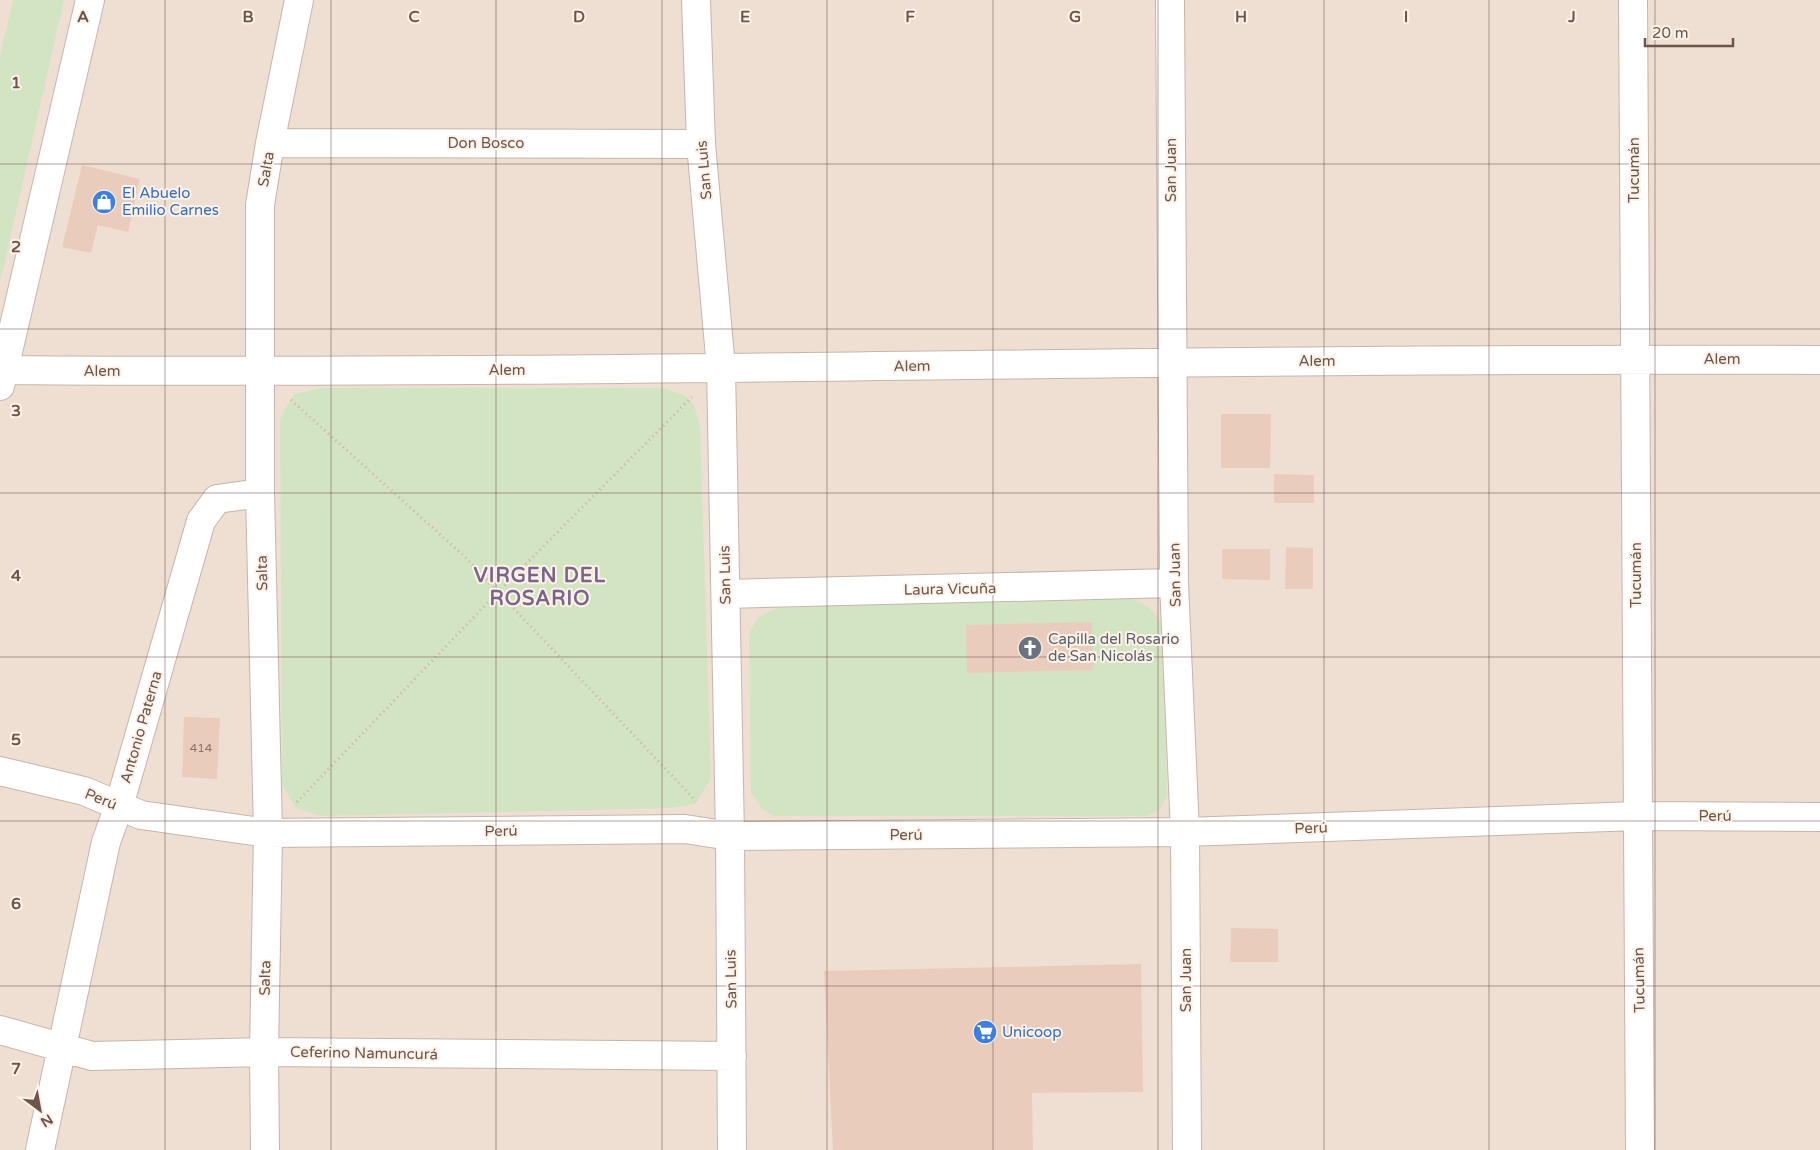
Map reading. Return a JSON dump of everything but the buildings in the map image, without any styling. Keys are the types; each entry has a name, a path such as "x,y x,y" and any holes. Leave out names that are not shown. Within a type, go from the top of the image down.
{"street":[{"path":"2,378 90,0"},
{"name":"Salta","path":"265,1150 264,1052 268,833 260,493 260,205 270,143 299,0"},
{"name":"San Luis","path":"696,0 702,144 721,368 730,836 732,1150"},
{"name":"San Juan","path":"1170,0 1174,584 1185,832 1187,1150"},
{"name":"Tucumán","path":"1633,0 1640,1150"},
{"name":"Don Bosco","path":"270,143 702,144"},
{"name":"Alem","path":"2,378 260,372 1172,362 1635,359 1820,360"},
{"name":"Antonio Paterna","path":"40,1150 106,842 119,806 201,521 217,499 260,493"},
{"name":"Laura Vicuña","path":"726,594 1174,584"},
{"name":"Perú","path":"0,771 84,792 141,815 268,833 685,829 730,836 1185,832 1637,816 1820,817"},
{"name":"Ceferino Namuncurá","path":"0,1030 92,1056 264,1052 732,1056"}],"path":[{"path":"268,833 497,593 721,368"},
{"path":"260,372 464,556 497,593 730,836"}],"shaded area":[{"path":"0,0 1820,0 1820,1150 0,1150"}],"green space":[{"path":"13,0 64,0 0,283 0,56"},
{"path":"322,388 662,388 680,393 690,399 700,427 711,779 695,804 670,808 321,816 296,808 282,784 280,419 294,394"},
{"path":"1115,596 1143,603 1163,624 1167,796 1161,808 1148,816 774,816 762,809 751,792 749,635 756,620 763,614 779,608"}],"place":[{"name":"El Abuelo Emilio Carnes","path":"104,202"},
{"name":"Capilla del Rosario de San Nicolás","path":"1030,648"},
{"name":"Unicoop","path":"985,1032"}],"district":[{"name":"VIRGEN DEL ROSARIO","path":"540,586"}]}
